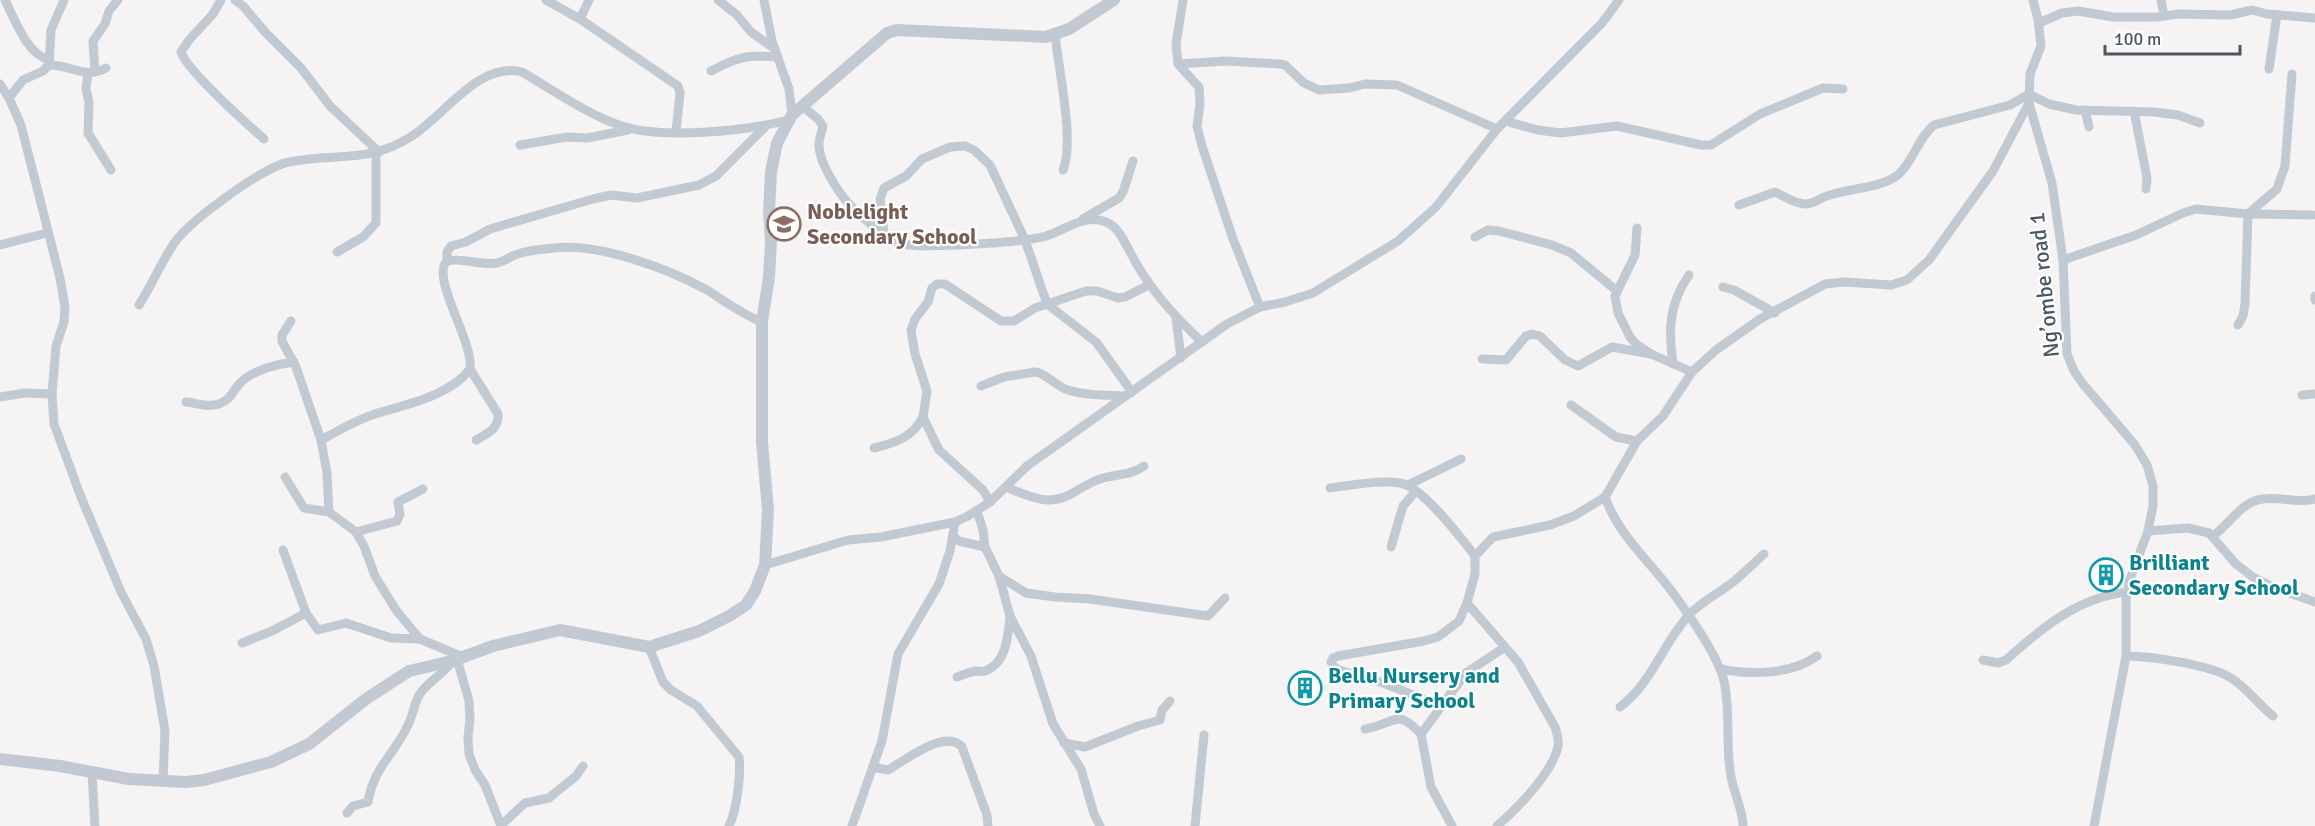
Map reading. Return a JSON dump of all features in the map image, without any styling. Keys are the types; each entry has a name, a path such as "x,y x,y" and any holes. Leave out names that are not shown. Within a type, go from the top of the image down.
{"street":[{"path":"5,0 35,53 49,63 92,73 106,68"},
{"path":"9,98 23,80 43,71 49,63 51,30 64,0"},
{"path":"111,170 88,133 89,102 86,89 92,73 93,41 105,24 109,11 118,0"},
{"path":"221,0 181,52 195,71 264,139"},
{"path":"235,0 301,68 330,106 378,152 376,224 363,237 337,252"},
{"path":"546,0 580,19 678,86 680,93 676,132"},
{"path":"580,19 590,0"},
{"path":"718,0 737,15 750,32 776,53"},
{"path":"0,759 60,766 129,779 186,782 204,780 251,768 292,753 309,744 392,681 410,671 457,659 493,646 560,630 649,647 699,631 746,604 755,591 765,565 768,510 762,442 762,322 770,259 771,172 777,143 794,114 789,89 776,53 764,0"},
{"path":"520,145 567,137 587,138 633,129 676,132 766,126 794,114 887,33 897,30 1046,37 1069,29 1113,0"},
{"path":"1182,0 1176,44 1178,64 1199,87 1200,104 1197,126 1202,146 1233,239 1260,307"},
{"path":"765,565 848,540 881,537 955,522 977,511 990,502 1027,466 1227,324 1260,307 1313,293 1398,241 1436,207 1497,129 1602,23 1619,0"},
{"name":"Ng’ombe road 1","path":"2033,0 2039,23 2041,46 2030,74 2029,98 2052,183 2063,260 2067,354 2074,371 2135,445 2147,465 2152,486 2153,506 2148,531 2128,592 2126,656 2094,826"},
{"path":"2161,0 2164,16"},
{"path":"2039,23 2062,13 2078,11 2113,17 2230,15 2252,5 2277,15 2315,18"},
{"path":"2269,69 2277,15"},
{"path":"1055,34 1065,121 1067,160 1063,170"},
{"path":"711,71 739,57 776,53"},
{"path":"1178,64 1208,61 1285,65 1305,83 1319,90 1365,84 1397,85 1497,129"},
{"path":"139,305 176,240 203,216 256,177 288,162 356,157 378,152 412,136 445,110 462,92 493,74 514,70 522,72 605,119 633,129"},
{"path":"2238,325 2243,316 2245,304 2248,214 2277,189 2280,183 2285,166 2292,74"},
{"path":"0,84 21,125 35,174 65,307 64,322 56,346 52,394 54,424 81,497 121,592 146,639 154,666 165,731 164,781"},
{"path":"1505,121 1560,133 1617,126 1701,146 1711,145 1760,114 1823,88 1843,89"},
{"path":"1475,556 1493,537 1558,522 1574,516 1605,497 1637,441 1663,416 1692,372 1716,350 1760,319 1775,313 1825,284 1844,282 1891,285 1907,280 1929,260 1993,171 2029,98"},
{"path":"1739,205 1775,192 1805,205 1826,196 1864,188 1887,180 1897,175 1909,162 1925,132 1934,125 2029,98 2085,110 2178,115 2200,123"},
{"path":"2085,110 2090,127"},
{"path":"2134,111 2147,178 2146,189"},
{"path":"794,114 818,119 823,126 819,147 821,156 841,195 854,209 884,233 901,243 917,246 1025,240 1046,236 1083,219 1119,198 1133,161"},
{"path":"447,261 447,252 451,246 466,242 500,226 611,195 637,198 699,184 716,176 766,126"},
{"path":"884,233 881,192 906,176 922,159 958,145 974,150 990,165 1025,240 1047,304 1096,342 1129,394"},
{"path":"2063,260 2127,238 2196,209 2248,214 2313,215"},
{"path":"1083,219 1105,221 1114,227 1149,285 1176,318 1202,342"},
{"path":"1637,228 1635,255 1614,302 1630,337 1651,354"},
{"path":"1475,237 1488,230 1498,231 1562,249 1585,264 1617,291"},
{"path":"0,246 47,233"},
{"path":"476,440 494,429 499,422 498,414 470,369 465,338 444,282 443,264 447,261 462,260 478,265 499,263 518,254 556,247 621,256 669,272 708,291 740,313 762,322"},
{"path":"1674,364 1669,337 1670,321 1677,295 1689,275"},
{"path":"874,448 908,436 917,429 923,417 927,391 913,346 912,330 915,319 928,302 932,288 937,284 945,284 1001,321 1014,321 1035,308 1086,291 1097,291 1118,298 1149,285"},
{"path":"1723,287 1734,290 1775,313"},
{"path":"1176,318 1181,358"},
{"path":"291,321 282,335 282,341 294,362 321,440 327,473 329,512"},
{"path":"1482,359 1506,360 1526,336 1532,334 1540,336 1565,360 1578,366 1612,347 1651,354 1692,372"},
{"path":"186,402 202,406 220,404 230,398 240,383 248,377 280,364 294,362"},
{"path":"321,440 375,414 415,404 431,397 462,378 470,369"},
{"path":"981,386 1004,377 1040,372 1054,384 1069,391 1129,394"},
{"path":"0,397 25,393 52,394"},
{"path":"2302,395 2315,394"},
{"path":"1571,405 1616,437 1637,441"},
{"path":"923,417 939,450 983,490 990,502"},
{"path":"1391,547 1403,506 1412,488 1461,459"},
{"path":"1006,487 1040,500 1053,501 1062,499 1101,478 1130,473 1144,466"},
{"path":"285,477 304,508 329,512 356,532 375,576 396,610 420,639 457,659 468,701 469,754 501,825 525,803 549,798 576,776 583,766"},
{"path":"1330,488 1382,482 1412,488 1428,501 1475,556 1475,573 1467,603 1459,621 1438,637 1338,656 1331,662 1339,670 1383,683 1441,706"},
{"path":"356,532 396,521 400,514 398,502 423,489"},
{"path":"1605,497 1610,513 1620,528 1664,580 1689,615 1720,669 1726,694 1726,731 1731,776 1743,826"},
{"path":"2214,535 2227,526 2236,515 2259,499 2307,501 2315,499"},
{"path":"977,511 983,530 984,547 999,576 1010,616 1031,656 1053,724 1081,769 1094,814 1100,826"},
{"path":"852,826 882,741 898,654 939,584 955,522"},
{"path":"2148,531 2188,528 2214,535 2225,553 2253,577 2275,588 2315,602"},
{"path":"953,536 959,542 984,547"},
{"path":"283,550 306,613 318,630 346,623 391,638 420,639"},
{"path":"1620,707 1635,694 1652,673 1670,641 1689,615 1733,582 1764,554"},
{"path":"999,576 1026,593 1090,599 1208,616 1225,598"},
{"path":"1983,660 1998,663 2006,660 2049,624 2081,604 2112,593 2128,592"},
{"path":"1467,603 1518,662 1555,727 1558,747 1536,787 1497,826"},
{"path":"242,643 272,631 306,613"},
{"path":"957,677 974,671 984,672 995,665 1008,639 1010,616"},
{"path":"649,647 663,682 671,690 697,705 739,757 734,817 729,826"},
{"path":"1421,734 1466,674 1505,647"},
{"path":"1720,669 1747,674 1778,670 1808,663 1817,656"},
{"path":"2126,656 2151,656 2222,673 2234,679 2273,716"},
{"path":"347,813 353,806 368,802 375,777 407,728 421,692 457,659"},
{"path":"1064,743 1085,747 1138,726 1158,722 1162,710 1170,701"},
{"path":"1365,729 1379,727 1402,718 1421,734 1431,787 1452,826"},
{"path":"1195,826 1204,735"},
{"path":"873,767 888,770 937,743 949,740 957,742 962,747 987,815 988,826"},
{"path":"92,773 95,826"}],"place":[{"name":"Noblelight Secondary School","path":"784,224"},
{"name":"Brilliant Secondary School","path":"2106,575"},
{"name":"Bellu Nursery and Primary School","path":"1305,688"}]}
